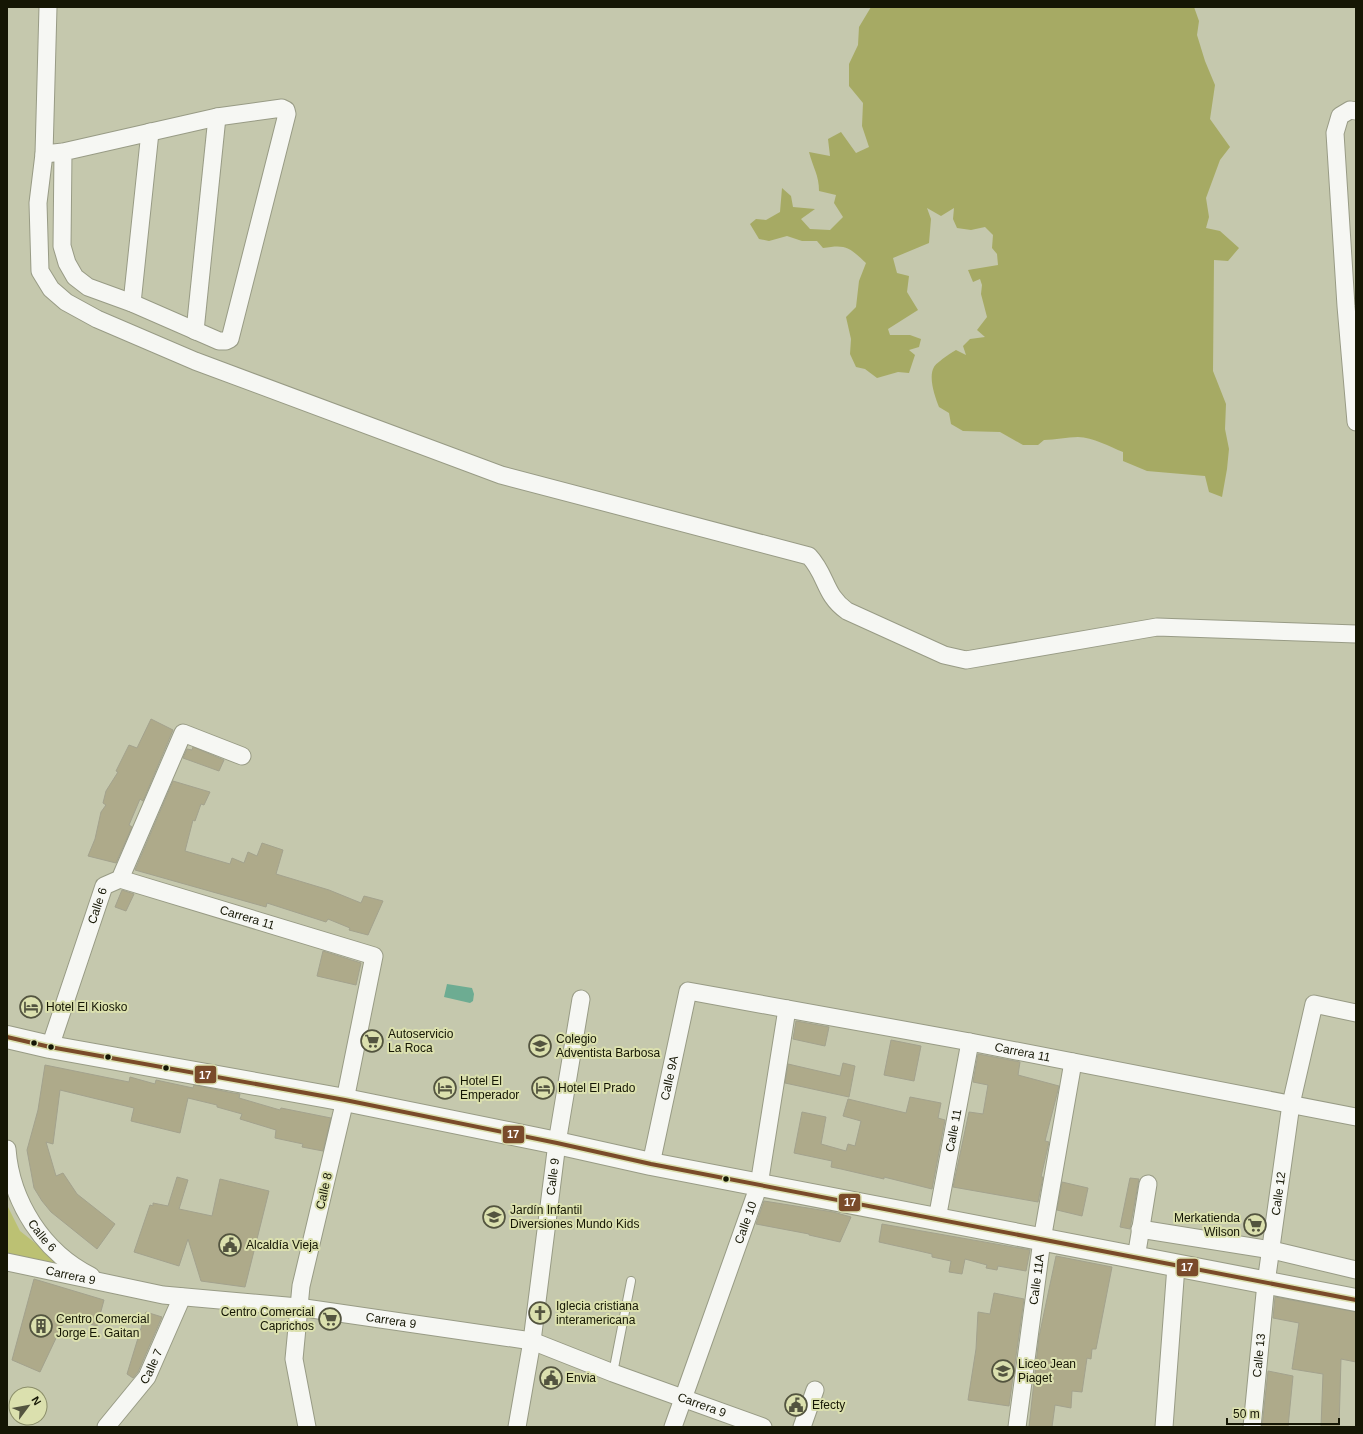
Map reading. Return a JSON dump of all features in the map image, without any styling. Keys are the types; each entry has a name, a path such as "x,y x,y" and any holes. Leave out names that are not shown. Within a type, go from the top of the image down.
{"highway":[{"path":"13,1043 50,1047 345,1100 557,1143 651,1164 1356,1300"}],"street":[{"path":"48,7 44,154 38,203 40,271 51,289 66,302 98,319 195,361 501,475 809,556 817,565 830,594 837,604 847,611 944,655 966,660 1157,627 1356,634"},
{"path":"44,154 63,152 217,117 282,108 286,110 287,114 230,338 226,341 219,341 132,302 88,287 75,277 67,263 62,246 63,152"},
{"path":"1356,111 1350,110 1340,116 1335,132 1351,307 1356,422"},
{"path":"195,331 217,117"},
{"path":"132,302 150,132"},
{"name":"Calle 6","path":"50,1047 104,886 120,879 183,733 242,756"},
{"name":"Carrera 11","path":"120,879 374,956"},
{"name":"Calle 8","path":"307,1427 294,1359 298,1307 301,1286 345,1100 374,956"},
{"name":"Carrera 11","path":"688,991 970,1042 1356,1117"},
{"name":"Calle 9A","path":"651,1164 688,991"},
{"name":"Calle 9","path":"517,1427 532,1341 557,1143 581,999"},
{"path":"1291,1104 1314,1004 1356,1013"},
{"name":"Calle 10","path":"673,1427 682,1398 759,1185 787,1009"},
{"name":"Calle 11","path":"937,1219 970,1042"},
{"name":"Calle 11A","path":"1017,1427 1042,1240 1073,1062"},
{"name":"Calle 12","path":"1266,1283 1272,1250 1291,1104"},
{"name":"Calle 6","path":"7,1149 10,1172 21,1203 29,1218 48,1244 65,1259 90,1276 144,1292"},
{"path":"1136,1258 1148,1184"},
{"path":"1140,1229 1272,1250 1356,1270"},
{"name":"Carrera 9","path":"7,1262 144,1292 182,1297 298,1307 532,1341 613,1373 763,1427"},
{"path":"1164,1427 1176,1266"},
{"name":"Calle 13","path":"1252,1427 1266,1283"},
{"name":"Calle 7","path":"106,1427 147,1377 182,1297"},
{"path":"802,1427 816,1390"}],"lane":[{"path":"613,1373 632,1281"}],"shaded area":[{"path":"871,7 1194,7 1199,21 1197,35 1205,61 1215,85 1210,119 1230,147 1220,160 1206,198 1209,217 1206,228 1220,231 1239,248 1228,261 1214,260 1213,371 1226,404 1225,429 1229,449 1222,497 1209,492 1205,476 1147,471 1123,461 1123,452 1084,437 1044,440 1038,445 1023,445 1000,432 963,431 951,424 949,413 939,407 937,403 932,381 932,371 938,363 956,350 966,355 963,346 970,339 985,337 977,330 987,317 981,294 982,285 980,279 973,282 968,270 998,265 997,254 992,248 993,235 985,227 971,230 957,228 953,219 954,208 941,216 927,208 931,219 929,243 893,258 897,273 909,276 907,292 918,310 888,329 890,335 910,335 921,339 919,347 909,350 915,355 909,373 898,372 877,378 865,369 856,367 850,354 851,339 846,317 856,307 859,281 866,263 847,248 837,246 823,248 817,241 802,241 787,236 769,241 759,239 750,224 756,219 766,220 780,212 782,188 791,196 793,207 815,209 801,219 810,229 830,230 843,217 834,203 836,195 819,191 817,176 809,152 830,156 828,139 841,132 856,153 869,147 862,126 863,103 849,86 849,64 858,45 859,27"},
{"path":"447,984 472,988 474,994 473,1001 470,1003 444,997"},
{"path":"7,1205 20,1231 69,1270 7,1255"}],"building":[{"path":"151,719 173,730 143,801 140,799 129,825 132,827 116,863 88,856 95,839 101,812 106,805 103,803 106,791 118,772 116,771 129,745 137,748"},
{"path":"193,747 224,760 219,771 183,758 187,749 192,750"},
{"path":"173,781 210,792 204,805 201,804 195,821 193,820 185,851 230,864 232,858 244,863 248,852 257,856 262,843 283,850 276,874 329,890 361,903 364,896 383,901 368,935 349,930 350,928 328,919 326,922 267,903 266,907 135,870"},
{"path":"122,890 134,894 126,911 115,907"},
{"path":"323,951 361,963 356,985 317,976"},
{"path":"796,1021 829,1027 825,1046 793,1039"},
{"path":"891,1040 921,1046 914,1081 884,1075"},
{"path":"978,1054 1020,1062 1018,1075 1059,1086 1045,1141 1049,1142 1041,1177 1043,1177 1038,1202 953,1187 969,1112 983,1114 988,1085 973,1082"},
{"path":"843,1063 855,1066 849,1097 785,1083 788,1064 840,1076"},
{"path":"45,1065 129,1082 130,1077 155,1084 156,1080 193,1088 194,1085 240,1094 239,1098 280,1110 281,1108 331,1118 323,1151 302,1147 303,1144 275,1138 276,1130 240,1119 242,1114 217,1107 217,1105 188,1098 180,1133 131,1121 134,1108 60,1090 53,1144 46,1142 56,1176 63,1173 77,1194 115,1224 97,1249 51,1212 34,1188 27,1150 38,1110"},
{"path":"910,1097 941,1103 938,1118 945,1120 932,1189 884,1177 884,1179 831,1167 832,1161 794,1153 802,1112 826,1117 821,1144 846,1151 848,1144 855,1146 861,1121 843,1116 848,1099 906,1113"},
{"path":"177,1177 188,1180 179,1209 212,1216 220,1179 269,1191 245,1287 201,1281 188,1239 179,1266 134,1252 150,1205 153,1206 153,1203 168,1206"},
{"path":"1130,1178 1139,1179 1130,1229 1120,1227"},
{"path":"1062,1182 1088,1188 1082,1216 1057,1210"},
{"path":"764,1201 833,1212 851,1217 840,1242 809,1234 756,1224"},
{"path":"882,1224 1030,1250 1026,1271 998,1266 997,1270 986,1268 987,1265 965,1259 962,1274 949,1272 951,1261 932,1257 932,1254 879,1242"},
{"path":"1056,1256 1112,1267 1096,1349 1092,1349 1091,1359 1087,1358 1082,1392 1072,1391 1071,1408 1055,1405 1052,1427 1029,1427 1039,1337"},
{"name":"Centro Comercial Jorge E. Gaitan","path":"34,1279 104,1300 97,1326 66,1317 40,1372 12,1360"},
{"path":"994,1293 1024,1299 1009,1406 968,1400 976,1349 978,1312 990,1314"},
{"path":"1275,1297 1356,1312 1356,1362 1341,1359 1339,1427 1321,1427 1323,1374 1292,1369 1299,1323 1273,1318"},
{"path":"146,1312 162,1317 138,1372 133,1378 127,1374"},
{"path":"1268,1371 1293,1376 1288,1427 1262,1427"}],"transit line":[{"name":"17","path":"7,1037 50,1047 345,1100 557,1143 651,1164 1356,1300"}],"place":[{"name":"Hotel El Kiosko","path":"31,1007"},
{"name":"Autoservicio La Roca","path":"372,1041"},
{"name":"Colegio Adventista Barbosa","path":"540,1046"},
{"name":"Hotel El Emperador","path":"445,1088"},
{"name":"Hotel El Prado","path":"543,1088"},
{"name":"Jardín Infantil Diversiones Mundo Kids","path":"494,1217"},
{"name":"Merkatienda Wilson","path":"1255,1225"},
{"name":"Alcaldía Vieja","path":"230,1245"},
{"name":"Iglecia cristiana interamericana","path":"540,1313"},
{"name":"Centro Comercial Caprichos","path":"330,1319"},
{"name":"Centro Comercial Jorge E. Gaitan","path":"41,1326"},
{"name":"Liceo Jean Piaget","path":"1003,1371"},
{"name":"Envia","path":"551,1378"},
{"name":"Efecty","path":"796,1405"}]}
